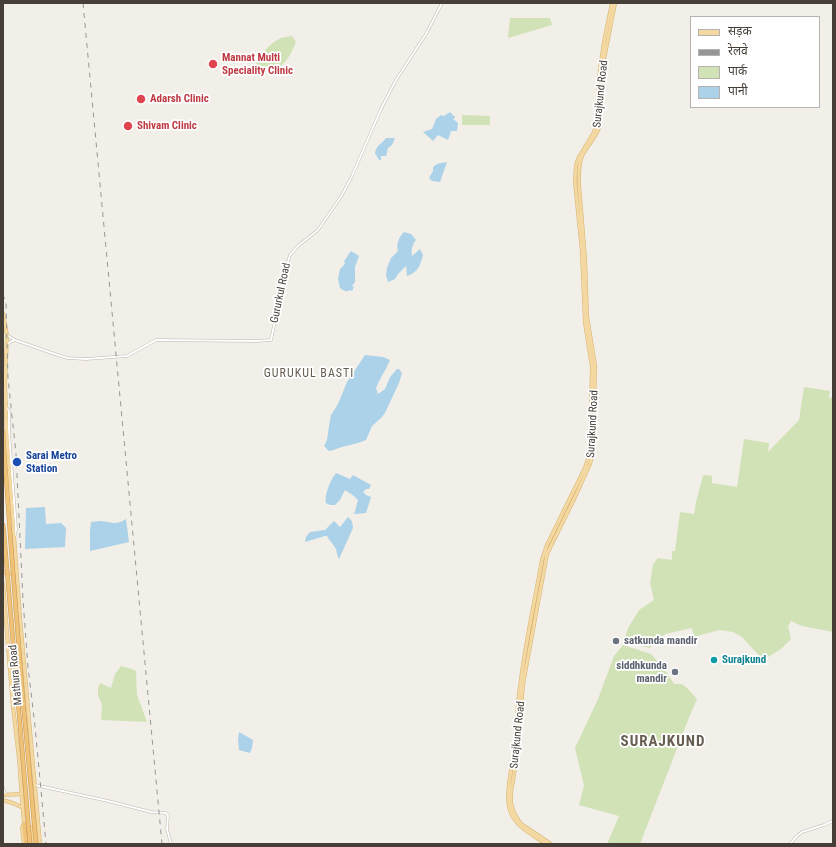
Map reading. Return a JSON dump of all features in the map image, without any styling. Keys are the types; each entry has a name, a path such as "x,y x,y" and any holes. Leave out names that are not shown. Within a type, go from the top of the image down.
{"highway":[{"name":"Mathura Road","path":"6,432 4,445 35,844"},
{"name":"Mathura Road","path":"3,525 30,844"},
{"path":"24,825 25,844"}],"main road":[{"name":"Surajkund Road","path":"546,844 519,826 513,817 509,805 509,791 515,750 520,687 547,554 576,497 590,464 593,452 595,372 587,316 585,259 578,185 582,156 597,134 600,125 603,69 614,3"},
{"name":"Mathura Road","path":"3,313 7,335 5,385 6,432 40,844"},
{"path":"3,539 12,539 15,545"},
{"path":"3,572 6,574 12,573 17,567"},
{"name":"Mathura Road","path":"3,584 24,825"},
{"name":"Surajkund Road","path":"526,659 511,803 514,813 521,824 551,844"},
{"path":"21,784 23,781 29,779 35,783"},
{"path":"4,795 22,794"},
{"path":"3,800 23,808"},
{"path":"24,825 31,827 38,824"},
{"path":"31,827 35,844"}],"street":[{"name":"Gururkul Road","path":"15,340 67,358 86,359 127,356 156,340 271,340 290,255 299,245 318,230 342,194 352,176 396,80 426,34 442,3"},
{"path":"7,335 15,340"},
{"path":"7,345 15,340"},
{"path":"35,783 151,812 167,814 167,829 171,844"},
{"path":"3,787 4,795"},
{"path":"790,844 802,832 833,821"}],"green space":[{"path":"510,18 550,18 552,25 508,38"},
{"path":"292,36 296,42 289,57 282,65 278,68 266,69 256,64 262,53 268,47 280,38"},
{"path":"462,115 490,116 490,125 462,125"},
{"path":"804,387 830,391 829,399 833,396 833,632 802,626 791,621 788,626 791,639 781,649 763,660 742,637 733,632 719,630 694,637 692,628 665,634 650,648 632,644 625,637 628,628 639,610 654,600 650,583 653,564 658,558 672,560 672,551 675,551 680,512 694,514 703,475 712,476 712,483 737,487 744,439 769,443 768,452 799,420"},
{"path":"623,645 651,654 665,670 674,684 682,684 697,699 640,844 607,844 619,816 579,805 584,786 575,748 598,699 614,656"},
{"path":"121,666 136,671 137,695 147,722 101,720 102,704 98,696 98,688 100,683 111,688 115,674"}],"water":[{"path":"450,112 455,117 453,119 458,123 457,131 451,131 448,140 438,135 433,141 423,132 432,129 436,119 441,115 444,116"},
{"path":"386,138 395,138 392,145 388,148 386,156 381,156 381,160 379,160 375,153 378,146"},
{"path":"447,162 440,182 432,181 429,178 433,171 433,167 437,164"},
{"path":"404,232 411,234 416,240 412,247 412,256 420,249 423,255 422,259 420,265 414,273 407,276 406,266 395,279 388,282 386,275 387,268 391,258 398,251 398,241"},
{"path":"351,251 359,256 355,267 355,282 352,286 354,287 352,291 346,291 340,288 338,279 340,269"},
{"path":"365,355 383,357 390,360 376,388 378,394 385,389 390,377 397,369 399,369 402,373 399,383 385,413 372,426 366,440 329,451 324,446 327,440 331,415 338,404 347,382"},
{"path":"336,473 350,479 353,475 371,485 369,489 366,489 363,492 371,497 366,513 354,514 358,500 345,490 340,500 335,505 326,503 328,487"},
{"path":"45,507 46,524 61,523 66,528 65,547 25,549 26,508"},
{"path":"348,517 352,521 353,528 339,559 336,549 327,536 305,542 306,537 310,532 325,530 334,521 340,527"},
{"path":"126,519 129,542 90,551 91,522 101,521 116,523"},
{"path":"239,732 253,740 250,753 239,750"}],"railway":[{"path":"83,3 162,844"},
{"path":"3,294 6,304 8,378 16,454 23,600 28,667 46,844"}],"place":[{"name":"Mannat Multi Speciality Clinic","path":"213,64"},
{"name":"Adarsh Clinic","path":"141,99"},
{"name":"Shivam Clinic","path":"128,126"},
{"name":"Sarai Metro Station","path":"17,462"},
{"name":"satkunda mandir","path":"616,641"},
{"name":"Surajkund","path":"714,660"},
{"name":"siddhkunda mandir","path":"675,672"}],"district":[{"name":"GURUKUL BASTI","path":"309,374"},
{"name":"SURAJKUND","path":"663,742"}]}
